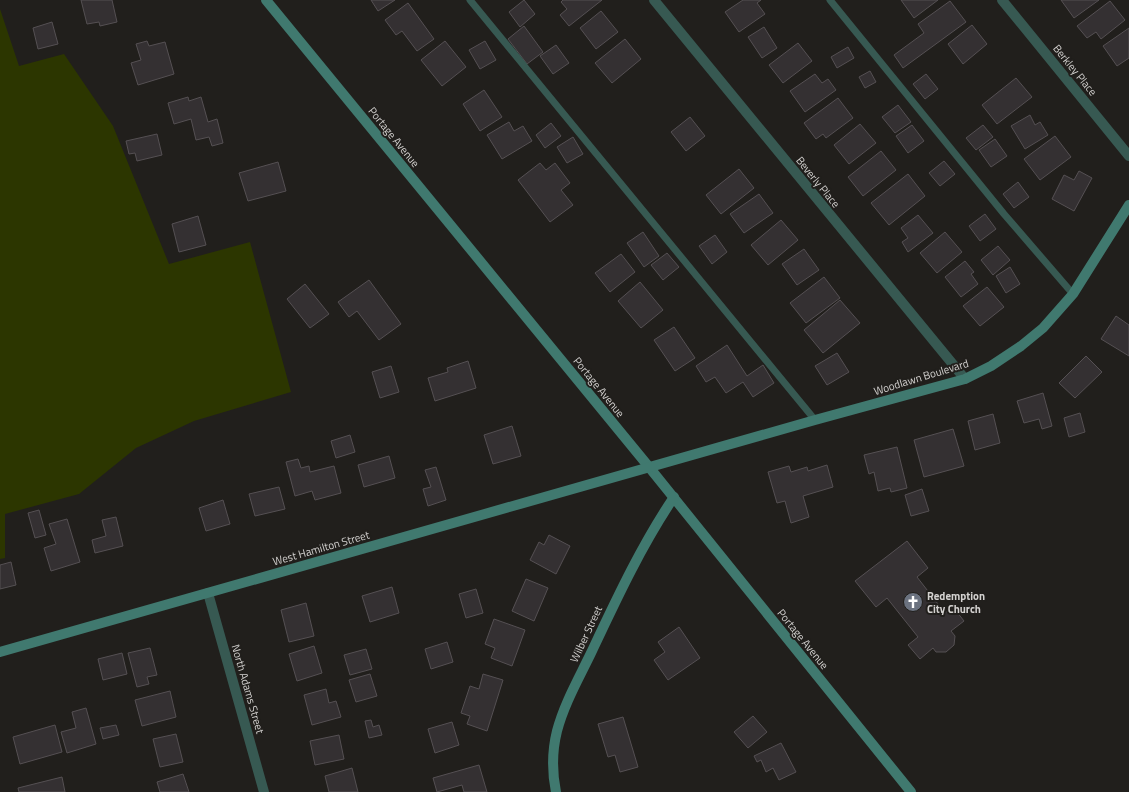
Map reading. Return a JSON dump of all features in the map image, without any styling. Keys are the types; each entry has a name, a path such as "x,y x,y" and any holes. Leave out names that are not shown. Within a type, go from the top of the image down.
{"street":[{"name":"Portage Avenue","path":"266,0 674,497 911,792"},
{"name":"Beverly Place","path":"654,0 965,379"},
{"name":"Berkley Place","path":"1002,0 1129,156"},
{"name":"Woodlawn Boulevard","path":"649,467 965,379 991,366 1021,346 1043,328 1073,294 1129,204"},
{"name":"West Hamilton Street","path":"0,652 649,467"},
{"name":"Wilber Street","path":"556,792 553,757 557,732 564,711 614,604 655,525 674,497"},
{"name":"North Adams Street","path":"208,593 264,792"}],"lane":[{"path":"470,0 815,420"},
{"path":"830,0 1004,214 1073,294"}],"green space":[{"path":"0,9 19,66 64,54 113,126 169,264 250,242 291,392 194,421 136,448 79,494 5,514 5,558 0,559"}],"building":[{"path":"81,0 112,0 117,22 100,26 99,22 87,24"},
{"path":"371,0 395,0 378,11"},
{"path":"524,0 535,14 520,27 509,12"},
{"path":"563,0 602,0 569,26 560,15 567,9 561,2"},
{"path":"743,0 761,0 757,3 765,14 739,32 725,12"},
{"path":"901,0 938,0 914,18"},
{"path":"1061,0 1099,0 1074,18"},
{"path":"950,1 966,22 903,68 894,55 924,33 918,24"},
{"path":"1110,1 1125,20 1101,39 1096,32 1087,38 1077,26"},
{"path":"408,3 434,39 417,51 402,31 396,35 385,20"},
{"path":"601,11 618,32 596,49 580,28"},
{"path":"52,22 58,44 38,49 33,28"},
{"path":"972,25 987,44 963,64 948,44"},
{"path":"524,26 543,52 527,64 508,39"},
{"path":"764,27 777,48 762,58 748,37"},
{"path":"1129,28 1129,58 1117,66 1103,46"},
{"path":"625,39 641,59 612,83 595,63"},
{"path":"147,41 149,46 165,42 174,74 138,85 131,63 141,60 136,44"},
{"path":"445,41 466,67 442,86 421,60"},
{"path":"485,41 496,60 480,69 469,50"},
{"path":"798,43 812,61 783,83 769,65"},
{"path":"556,45 569,63 553,74 540,56"},
{"path":"848,47 854,58 837,68 831,57"},
{"path":"870,71 876,82 865,88 859,77"},
{"path":"815,74 822,83 828,79 836,90 805,112 790,91"},
{"path":"926,74 938,89 925,99 913,84"},
{"path":"1016,78 1032,97 997,124 982,105"},
{"path":"484,90 502,117 480,131 463,104"},
{"path":"188,97 189,101 201,97 208,122 217,119 223,143 212,146 209,137 196,140 191,119 174,124 168,103"},
{"path":"838,98 853,118 826,138 823,134 816,139 804,123"},
{"path":"898,105 911,122 895,133 882,117"},
{"path":"1030,115 1035,125 1040,122 1048,135 1025,149 1011,126"},
{"path":"690,117 705,136 686,151 671,132"},
{"path":"509,122 514,131 523,126 532,141 502,159 487,135"},
{"path":"551,123 561,136 545,148 536,135"},
{"path":"860,124 876,143 849,164 834,145"},
{"path":"912,125 924,141 908,153 896,136"},
{"path":"983,125 993,137 976,150 966,138"},
{"path":"157,134 162,155 137,161 135,153 129,154 126,141"},
{"path":"1055,136 1071,157 1040,180 1024,159"},
{"path":"573,137 583,154 567,163 557,147"},
{"path":"995,139 1007,156 991,167 979,150"},
{"path":"881,151 896,170 863,196 848,177"},
{"path":"944,161 955,174 940,186 929,173"},
{"path":"278,162 286,191 248,201 239,173"},
{"path":"540,163 546,170 555,163 570,183 561,190 573,205 550,222 518,180"},
{"path":"739,169 754,188 721,214 706,195"},
{"path":"1079,171 1092,178 1074,211 1052,199 1064,175 1074,180"},
{"path":"908,174 925,196 889,225 871,203"},
{"path":"1018,182 1029,197 1014,208 1003,194"},
{"path":"759,194 773,213 744,233 730,214"},
{"path":"985,214 996,229 980,241 969,226"},
{"path":"918,215 933,233 908,252 902,242 908,238 901,228"},
{"path":"198,216 206,245 179,252 172,224"},
{"path":"781,220 798,240 768,265 751,245"},
{"path":"643,232 659,256 644,267 627,243"},
{"path":"945,232 962,252 937,273 920,253"},
{"path":"715,235 727,252 712,264 699,246"},
{"path":"998,246 1010,260 993,275 981,260"},
{"path":"804,249 819,270 797,285 782,264"},
{"path":"667,253 679,267 663,280 651,265"},
{"path":"621,254 635,272 610,292 595,273"},
{"path":"965,261 974,272 971,274 978,284 961,297 945,277"},
{"path":"1010,267 1020,284 1006,293 996,276"},
{"path":"824,277 840,298 806,323 790,303"},
{"path":"369,280 401,324 379,340 357,311 349,317 338,302"},
{"path":"640,282 663,310 641,328 618,301"},
{"path":"305,284 329,314 310,328 287,299"},
{"path":"987,287 1004,307 980,326 963,306"},
{"path":"840,300 860,323 823,353 804,330"},
{"path":"1116,316 1129,325 1129,356 1101,339"},
{"path":"674,327 695,358 675,371 654,340"},
{"path":"727,345 747,376 763,365 774,383 753,397 743,382 726,393 715,377 706,382 696,366"},
{"path":"837,353 849,372 827,385 815,366"},
{"path":"1086,356 1102,372 1075,398 1059,383"},
{"path":"468,361 476,388 435,401 428,378 448,372 447,368"},
{"path":"391,366 399,392 380,398 372,372"},
{"path":"1043,393 1052,426 1042,429 1039,419 1024,423 1017,401"},
{"path":"1080,413 1085,432 1069,437 1064,418"},
{"path":"993,414 1000,443 975,450 968,421"},
{"path":"512,426 521,456 493,464 484,435"},
{"path":"953,429 964,466 924,477 914,440"},
{"path":"350,435 355,452 336,458 331,441"},
{"path":"897,447 907,488 891,492 890,488 878,491 874,472 869,474 864,455"},
{"path":"389,456 395,478 364,487 358,465"},
{"path":"298,459 301,468 309,466 310,472 334,466 341,493 315,500 312,491 295,496 286,462"},
{"path":"827,465 833,487 803,496 809,517 791,523 785,501 777,503 768,472 789,466 791,472 807,467 808,471"},
{"path":"436,467 446,500 428,506 423,489 431,487 425,470"},
{"path":"279,487 285,509 255,516 249,494"},
{"path":"922,489 929,511 911,516 905,495"},
{"path":"223,500 230,524 206,531 199,508"},
{"path":"39,510 46,535 35,538 28,513"},
{"path":"116,517 123,546 95,553 92,540 106,536 102,520"},
{"path":"67,519 80,562 51,571 44,548 56,544 49,524"},
{"path":"549,535 570,546 556,574 530,560 539,542 544,545"},
{"name":"Redemption City Church","path":"907,541 928,568 917,577 945,613 953,607 964,621 951,631 955,636 954,645 946,652 936,652 933,648 920,659 908,645 918,637 887,598 876,607 855,581"},
{"path":"11,562 16,585 0,589 0,565"},
{"path":"526,579 548,588 534,621 512,611"},
{"path":"392,587 399,613 370,622 362,596"},
{"path":"476,589 483,613 466,618 459,594"},
{"path":"306,603 314,636 289,642 281,610"},
{"path":"494,619 525,630 512,666 491,658 495,648 485,644"},
{"path":"679,627 700,658 668,680 654,660 665,652 658,642"},
{"path":"447,642 453,662 431,669 425,649"},
{"path":"314,646 322,673 297,681 289,654"},
{"path":"150,648 157,675 147,677 149,684 137,687 128,653"},
{"path":"366,649 372,669 350,675 344,655"},
{"path":"122,653 127,674 103,680 98,659"},
{"path":"370,674 377,696 356,702 349,680"},
{"path":"483,674 503,680 487,731 467,724 470,716 461,713 470,686 479,689"},
{"path":"326,689 329,703 336,701 341,717 312,725 304,695"},
{"path":"170,691 176,717 142,726 135,700"},
{"path":"86,708 96,744 67,753 61,732 76,728 72,712"},
{"path":"753,716 767,732 748,748 734,732"},
{"path":"623,717 638,767 620,772 615,755 608,757 598,724"},
{"path":"371,720 373,727 379,725 382,735 369,738 365,721"},
{"path":"452,722 459,745 435,753 428,729"},
{"path":"55,725 62,752 20,764 13,737"},
{"path":"116,725 119,735 103,739 100,728"},
{"path":"176,734 183,762 160,767 153,739"},
{"path":"339,735 344,759 315,765 310,741"},
{"path":"781,743 796,772 779,780 773,768 766,772 761,760 757,762 754,756"},
{"path":"479,765 487,792 464,792 462,785 437,792 433,778"},
{"path":"352,768 358,792 329,792 325,776"},
{"path":"183,774 189,792 160,792 157,782"},
{"path":"62,777 65,792 19,792 18,788"}],"place":[{"name":"Redemption City Church","path":"913,602"}]}
